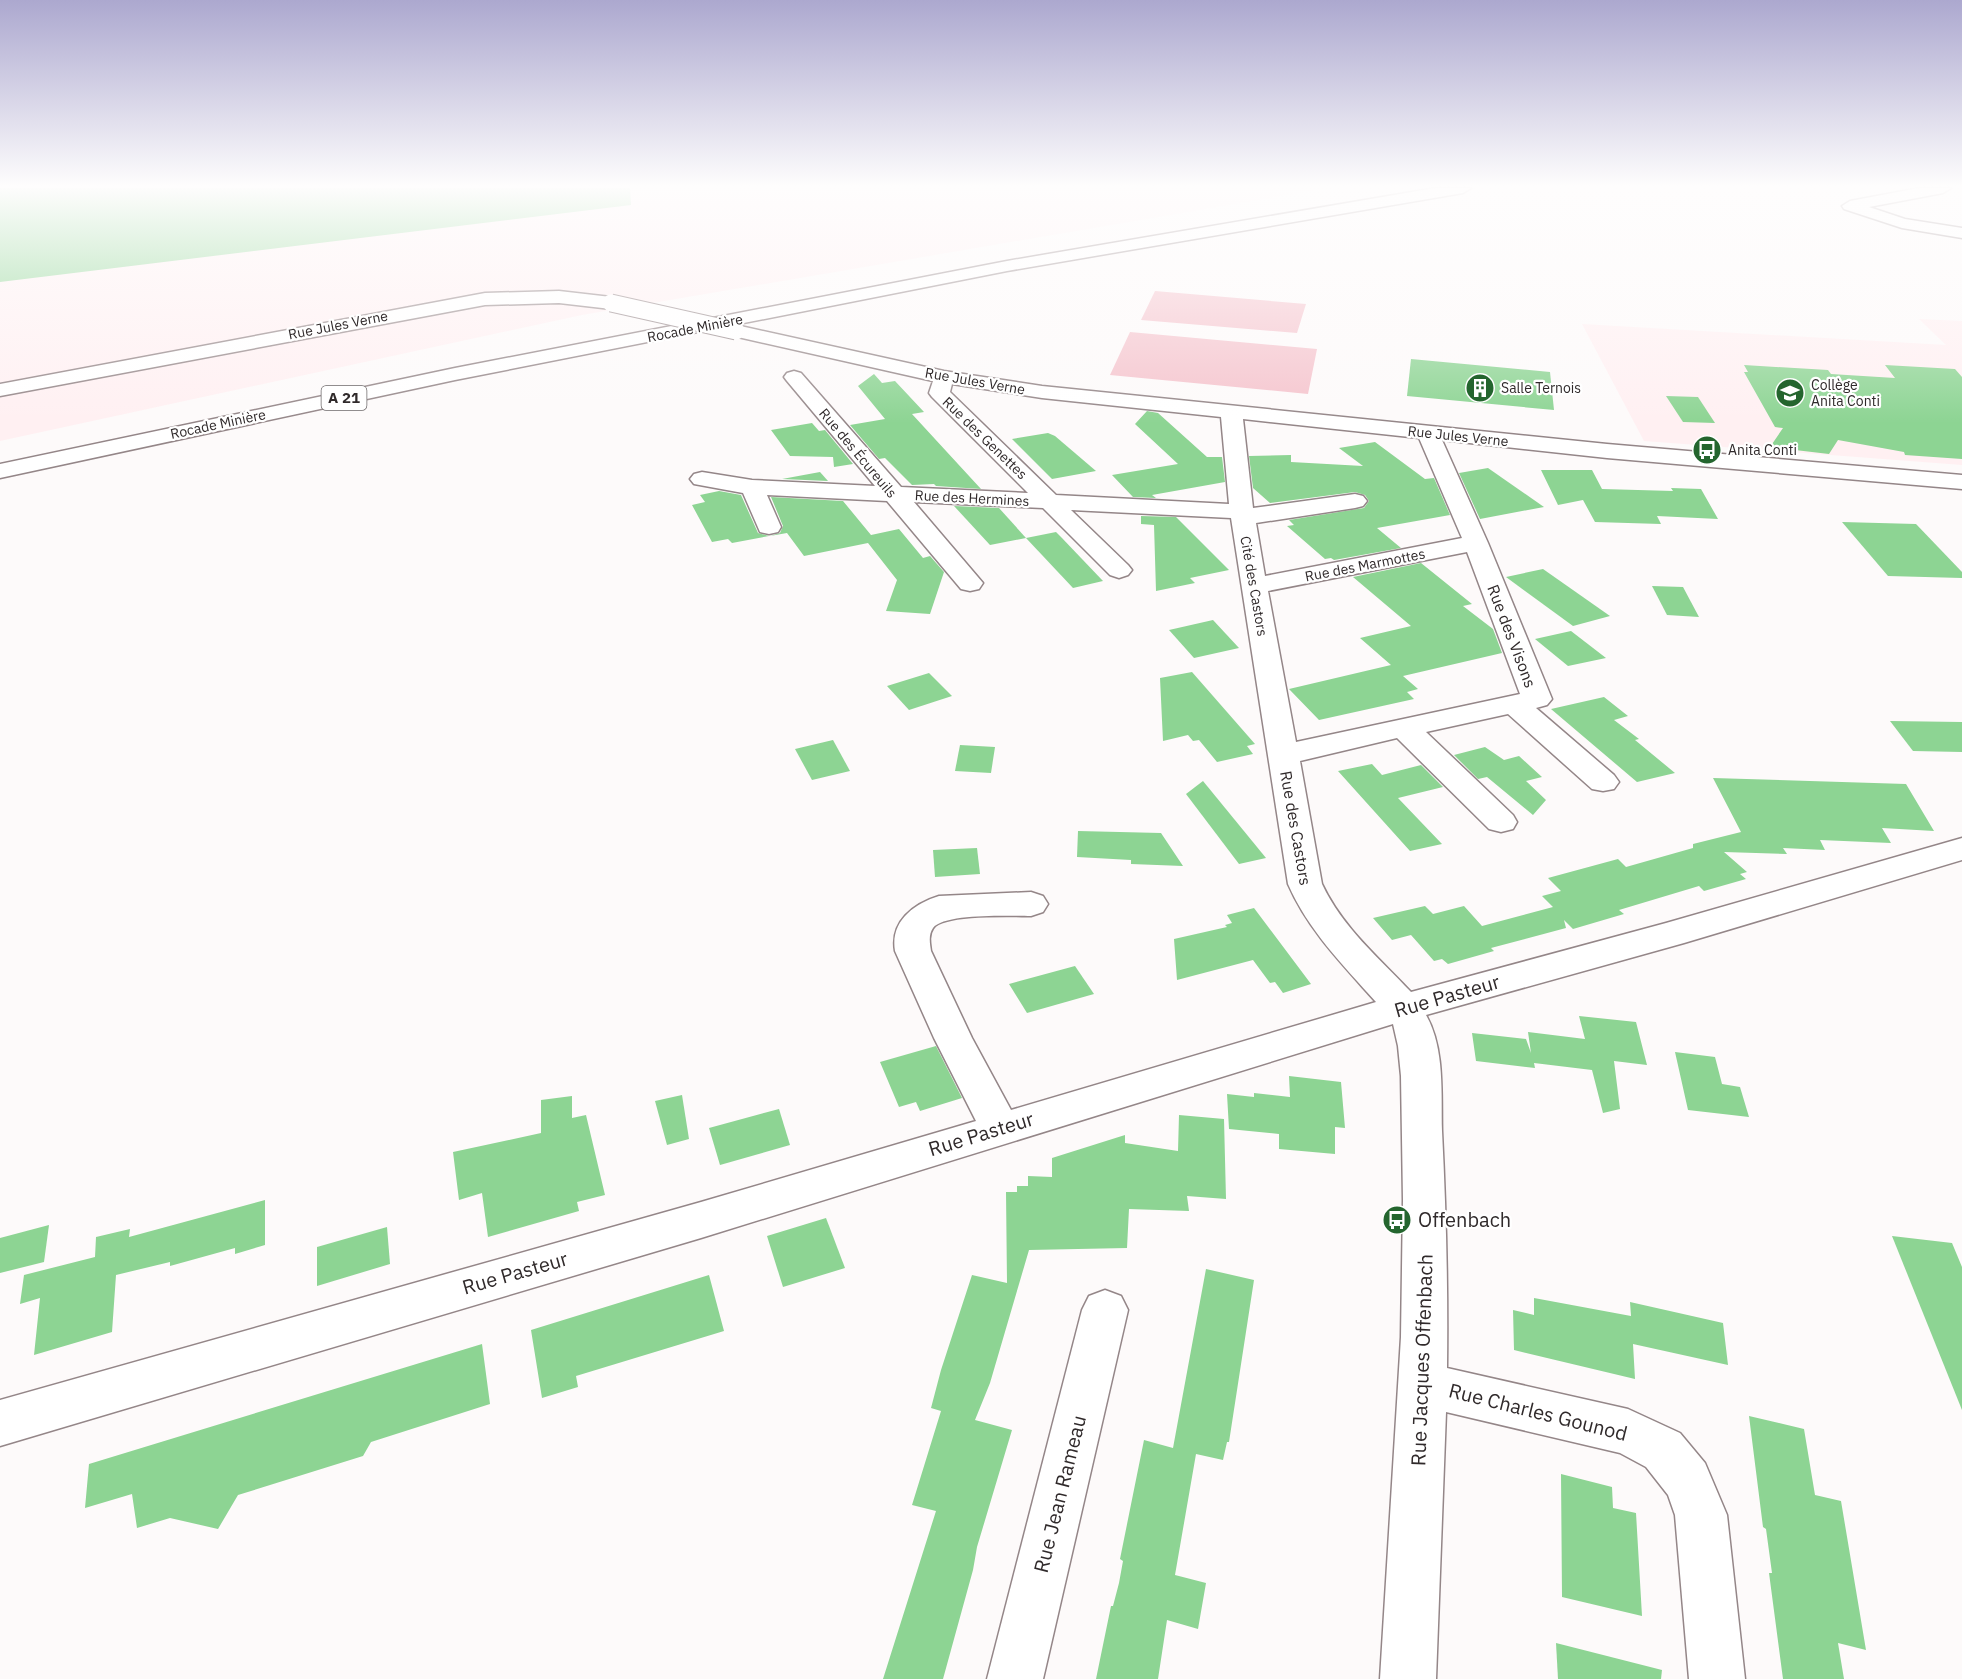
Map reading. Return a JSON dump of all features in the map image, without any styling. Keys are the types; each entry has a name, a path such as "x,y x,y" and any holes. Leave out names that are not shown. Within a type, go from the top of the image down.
{"main road":[{"name":"Rocade Minière","path":"0,455 693,316 954,266"},
{"name":"Rocade Minière","path":"0,471 455,374 1005,266"},
{"name":"Rue Jules Verne","path":"0,390 485,298 559,297 611,303 944,377 1042,392 1428,433 1843,473 1962,482"},
{"name":"Rue des Écureuils","path":"794,377 970,583"},
{"name":"Rue des Genettes","path":"944,377 939,393 1119,570"},
{"name":"Cité des Castors","path":"1231,413 1242,514 1284,757"},
{"name":"Rue des Visons","path":"1284,757 1537,699 1476,543 1428,433"},
{"name":"Rue des Hermines","path":"702,479 752,488 1225,510 1256,516 1355,501"},
{"path":"752,488 769,527"},
{"name":"Rue des Marmottes","path":"1254,586 1476,543"},
{"path":"1514,704 1603,782"},
{"path":"1405,729 1502,822"},
{"name":"Rue des Castors","path":"1284,757 1305,884 1311,901 1328,926 1402,1008"},
{"name":"Rue Pasteur","path":"0,1423 701,1220 1402,1008 1671,934 1962,849"},
{"path":"1000,1128 953,1038 910,940 918,921 939,908 1031,904"},
{"name":"Rue Jacques Offenbach","path":"1402,1008 1413,1024 1418,1058 1425,1198 1421,1384 1408,1679"},
{"name":"Rue Jean Rameau","path":"1015,1679 1104,1310"},
{"name":"Rue Charles Gounod","path":"1421,1384 1628,1432 1663,1450 1687,1480 1701,1515 1717,1679"}],"shaded area":[{"path":"0,266 868,266 582,315 0,441"},
{"path":"1155,291 1306,304 1297,333 1141,320"},
{"name":"Collège Anita Conti","path":"1919,319 1962,321 1962,465 1644,441 1582,324 1946,345"},
{"path":"1130,332 1317,349 1308,394 1110,375"}],"building":[{"path":"0,266 128,266 0,282"},
{"name":"Salle Ternois","path":"1411,359 1550,372 1554,410 1407,396"},
{"path":"1744,365 1828,370 1831,374 1895,378 1885,365 1955,369 1962,377 1962,459 1905,455 1904,452 1838,440 1829,454 1770,447 1783,428 1775,427 1744,372 1748,372"},
{"path":"874,374 882,383 895,381 924,412 912,414 981,489 934,484 912,485 885,458 879,459 850,425 885,419 858,386"},
{"path":"1666,396 1698,397 1715,423 1683,422"},
{"path":"1147,411 1158,413 1207,457 1222,457 1225,482 1152,495 1156,498 1133,497 1112,475 1178,464 1135,424"},
{"path":"812,423 819,431 825,430 853,464 834,467 833,457 790,456 771,430"},
{"path":"1048,433 1055,436 1096,471 1052,479 1012,439"},
{"path":"1375,442 1425,479 1434,478 1450,515 1377,528 1401,548 1334,560 1325,559 1287,526 1294,525 1289,520 1364,508 1369,501 1365,495 1355,492 1270,503 1253,488 1249,456 1291,455 1291,462 1363,466 1339,448"},
{"path":"1488,468 1544,507 1480,519 1459,473"},
{"path":"1541,470 1592,470 1602,489 1673,491 1671,488 1701,489 1718,519 1657,516 1661,524 1595,522 1583,500 1558,505"},
{"path":"820,472 828,481 782,479"},
{"path":"719,491 741,495 758,533 769,536 732,543 728,539 712,542 692,505 705,502 700,495"},
{"path":"771,497 843,501 871,535 899,529 923,558 930,556 944,572 930,614 886,611 897,580 868,543 804,556 787,533 770,536 780,533 783,526"},
{"path":"954,506 999,508 1026,538 990,545"},
{"path":"1141,516 1176,517 1229,570 1190,578 1195,583 1156,591 1154,525 1141,524"},
{"path":"1842,522 1916,524 1962,572 1962,578 1888,576"},
{"path":"1056,532 1103,581 1073,588 1026,538"},
{"path":"1421,563 1472,604 1463,606 1493,629 1502,653 1403,676 1418,689 1407,692 1414,699 1319,720 1289,689 1391,665 1360,638 1411,626 1353,577"},
{"path":"1543,569 1610,616 1573,626 1506,577"},
{"path":"1652,586 1683,587 1699,617 1667,615"},
{"path":"1213,620 1239,648 1194,658 1169,630"},
{"path":"1571,631 1606,658 1568,666 1535,639"},
{"path":"1192,672 1255,744 1247,746 1253,754 1217,762 1199,740 1193,741 1188,735 1163,741 1160,678"},
{"path":"929,673 952,696 909,710 887,686"},
{"path":"1604,697 1628,716 1614,720 1639,739 1635,740 1675,773 1637,782 1551,709"},
{"path":"1890,721 1962,722 1962,752 1913,751"},
{"path":"833,740 850,771 812,780 795,749"},
{"path":"960,745 995,747 991,773 955,771"},
{"path":"1485,747 1504,760 1519,756 1542,777 1526,781 1546,800 1533,815 1487,777 1478,779 1454,755"},
{"path":"1372,764 1382,775 1421,765 1443,787 1398,798 1442,844 1410,851 1338,771"},
{"path":"1713,778 1906,784 1934,831 1882,828 1891,843 1820,840 1825,850 1783,848 1787,854 1724,852 1747,872 1740,874 1746,879 1704,891 1699,886 1619,910 1624,914 1573,929 1564,920 1566,928 1491,948 1494,951 1448,964 1442,959 1434,961 1411,935 1392,940 1373,918 1425,906 1433,914 1464,906 1482,926 1553,907 1542,896 1561,891 1548,878 1618,859 1626,867 1693,848 1693,844 1741,832"},
{"path":"1203,781 1266,858 1239,864 1186,794"},
{"path":"1078,831 1161,833 1183,866 1131,864 1131,860 1077,857"},
{"path":"977,848 980,874 935,877 933,850"},
{"path":"1254,908 1311,984 1283,993 1275,982 1270,983 1253,960 1177,980 1174,939 1227,927 1225,925 1232,923 1227,915"},
{"path":"1075,966 1094,994 1027,1013 1009,984"},
{"path":"1579,1016 1636,1022 1647,1065 1614,1061 1620,1109 1603,1113 1592,1070 1534,1063 1535,1068 1476,1061 1472,1033 1526,1039 1531,1053 1528,1032 1585,1039"},
{"path":"936,1046 962,1098 920,1111 916,1102 899,1107 880,1062"},
{"path":"1675,1052 1715,1057 1722,1084 1740,1087 1749,1117 1688,1110"},
{"path":"1289,1076 1341,1082 1345,1128 1335,1127 1335,1154 1279,1149 1279,1134 1229,1129 1227,1094 1254,1097 1254,1093 1290,1097"},
{"path":"682,1095 689,1139 667,1145 655,1101"},
{"path":"572,1096 572,1118 586,1115 605,1195 577,1202 579,1211 488,1237 482,1193 459,1200 453,1152 541,1133 541,1100"},
{"path":"779,1109 790,1145 720,1165 709,1128"},
{"path":"1179,1115 1224,1119 1226,1199 1187,1196 1189,1211 1129,1209 1127,1248 1029,1250 990,1383 975,1420 1012,1430 977,1547 973,1570 943,1679 883,1679 936,1511 912,1505 941,1411 931,1408 941,1370 972,1275 1007,1283 1006,1192 1017,1192 1017,1186 1028,1186 1028,1176 1052,1177 1052,1158 1125,1135 1125,1143 1178,1151"},
{"path":"265,1200 265,1245 235,1254 235,1248 170,1266 170,1262 116,1275 112,1332 34,1355 40,1298 20,1304 24,1275 95,1257 96,1237 130,1229 129,1237"},
{"path":"826,1218 845,1268 783,1287 767,1236"},
{"path":"49,1225 44,1262 0,1273 0,1238"},
{"path":"387,1227 390,1264 317,1286 317,1247"},
{"path":"1892,1236 1952,1243 1962,1267 1962,1410"},
{"path":"1206,1269 1254,1280 1229,1442 1227,1442 1223,1460 1196,1454 1175,1575 1206,1583 1198,1629 1167,1620 1158,1679 1096,1679 1111,1606 1113,1606 1119,1583 1123,1561 1120,1559 1144,1440 1173,1448"},
{"path":"709,1275 724,1331 576,1376 578,1387 542,1398 531,1330"},
{"path":"1534,1298 1631,1316 1630,1302 1723,1323 1728,1365 1633,1344 1635,1379 1514,1350 1513,1310 1534,1315"},
{"path":"482,1344 490,1404 371,1442 363,1456 238,1495 218,1529 170,1518 137,1528 132,1494 85,1508 89,1464"},
{"path":"1749,1416 1804,1429 1815,1495 1841,1501 1866,1650 1838,1643 1844,1679 1783,1679 1769,1573 1772,1573 1766,1529 1763,1527"},
{"path":"1561,1474 1612,1487 1613,1508 1636,1513 1642,1616 1562,1597"},
{"path":"1556,1643 1662,1670 1661,1679 1558,1679"}],"place":[{"name":"Salle Ternois","path":"1480,388"},
{"name":"Collège Anita Conti","path":"1790,393"},
{"name":"Anita Conti","path":"1707,450"},
{"name":"Offenbach","path":"1397,1220"}]}
